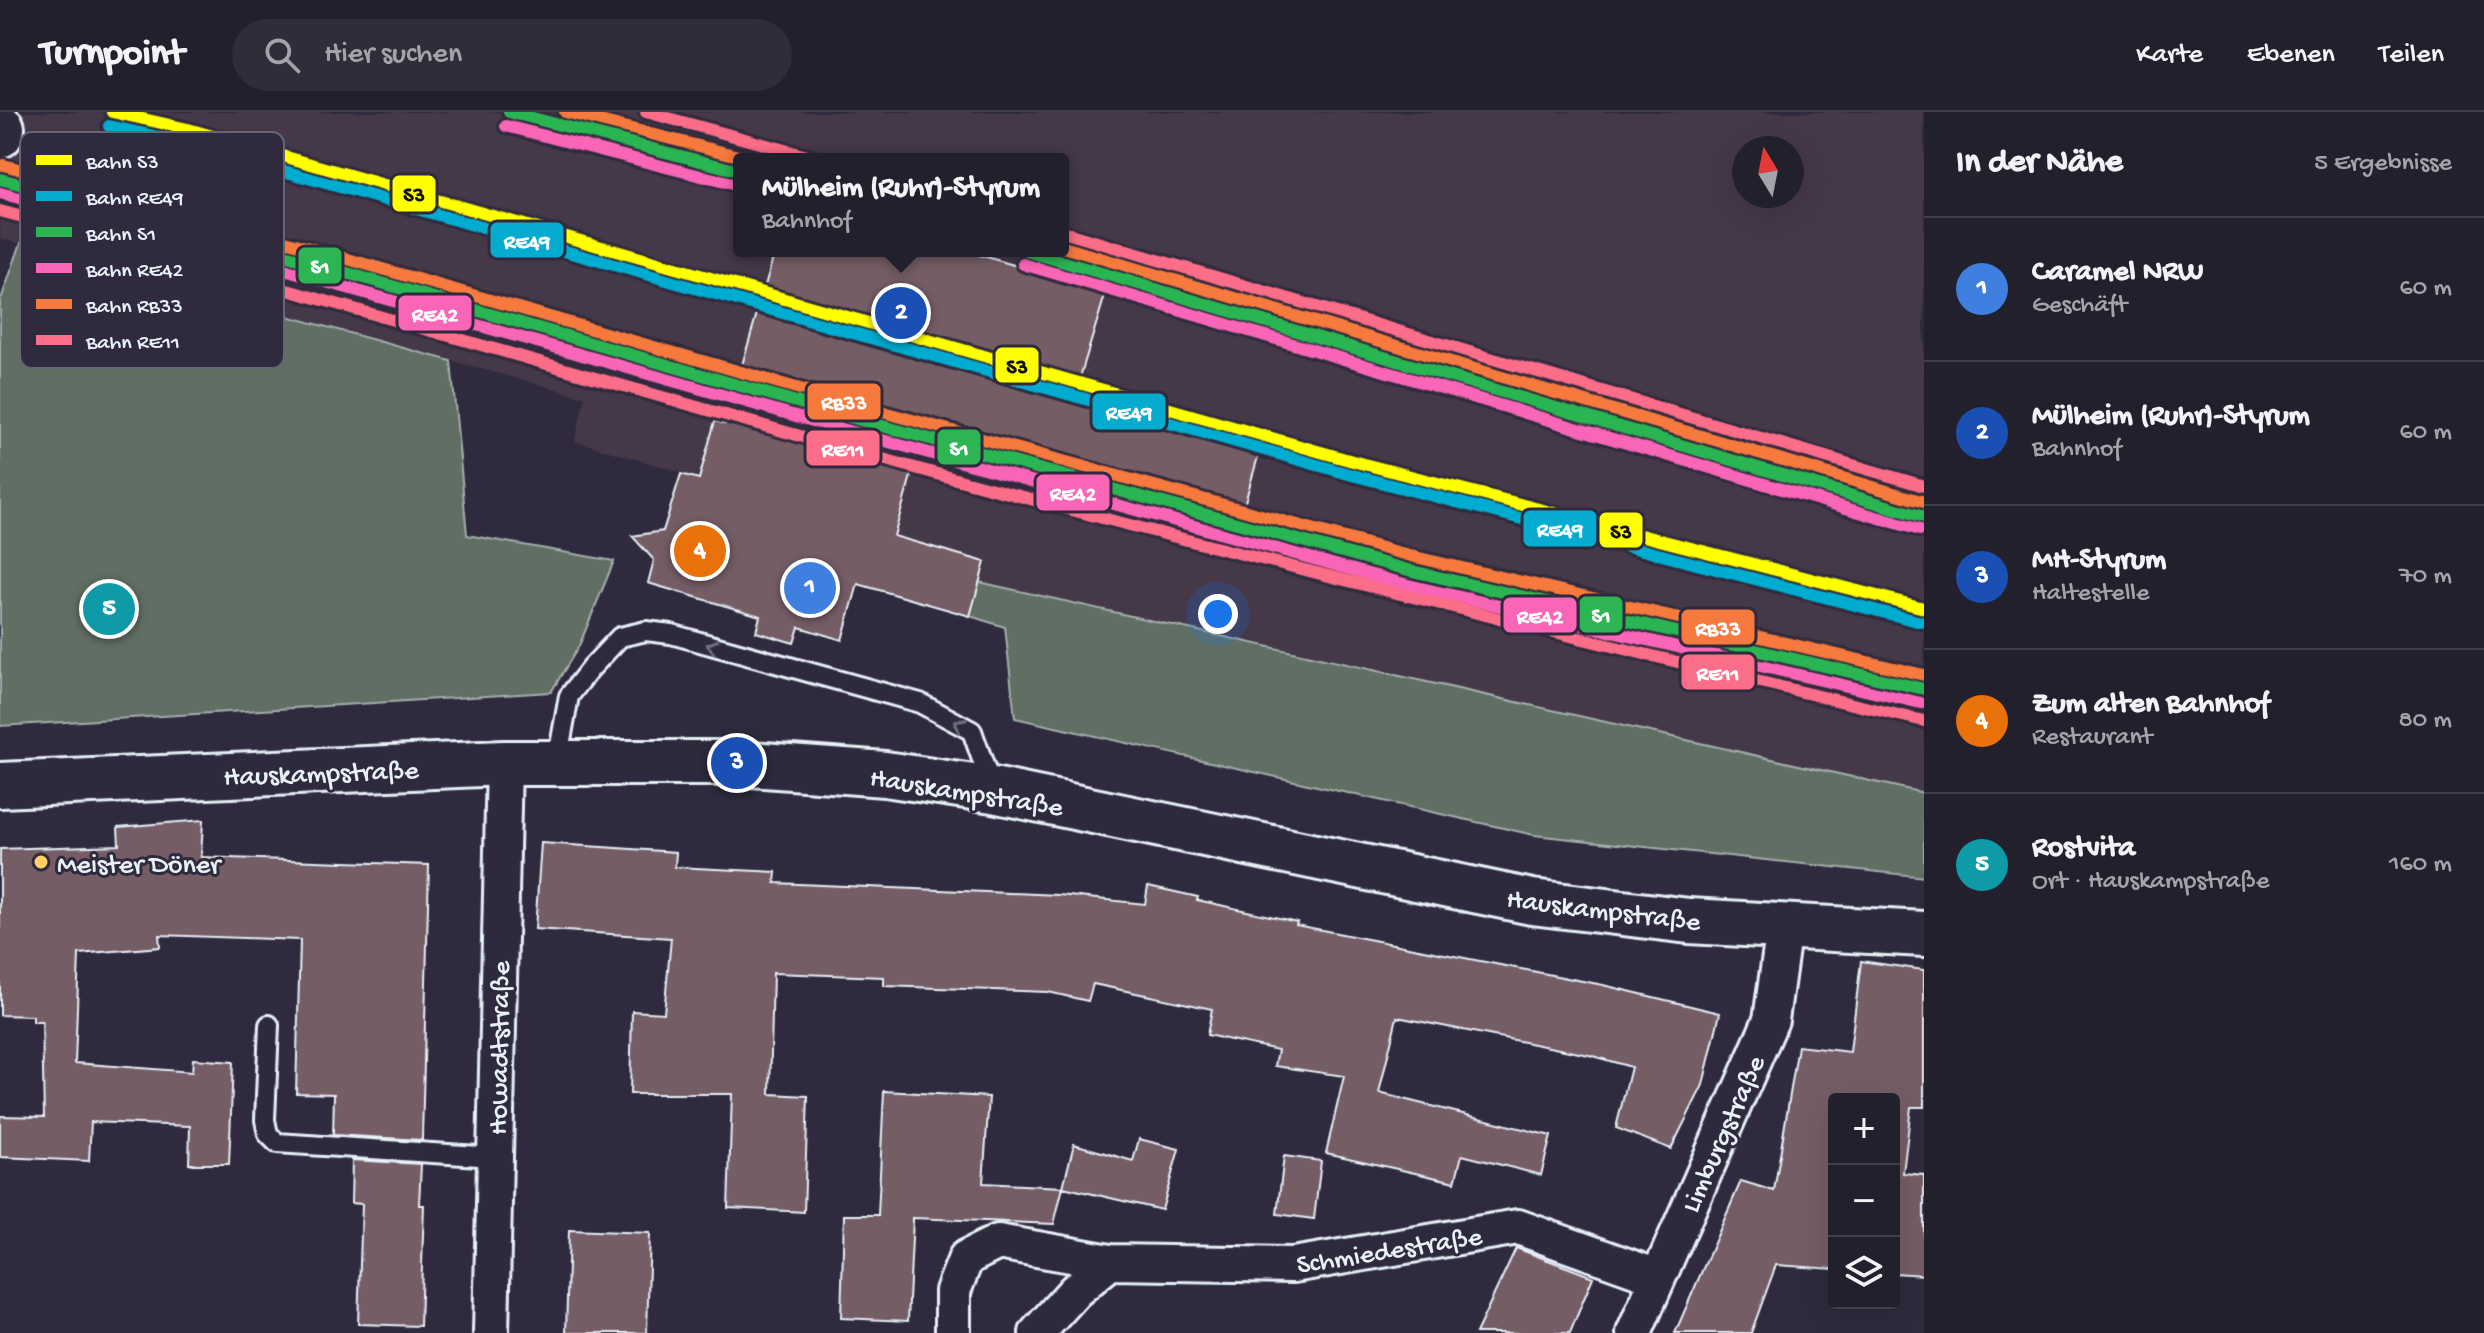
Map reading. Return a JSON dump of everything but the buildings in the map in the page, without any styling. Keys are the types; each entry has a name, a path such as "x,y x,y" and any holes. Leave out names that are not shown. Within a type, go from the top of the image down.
{"street":[{"name":"Hauskampstraße","path":"0,785 504,763 737,763 885,774 993,790 1532,902 1689,921 1924,934"},
{"name":"Howadtstraße","path":"491,1333 504,763"},
{"name":"Limburgstraße","path":"1634,1333 1771,1020 1784,927"},
{"name":"Schmiedestraße","path":"963,1329 953,1291 966,1258 998,1242 1110,1262 1293,1265 1518,1227 1658,1277"},
{"path":"1037,1333 1075,1291 1110,1262"}],"lane":[{"path":"556,763 569,696 620,637 646,631 671,634 920,703 972,731 993,790"},
{"path":"269,1025 265,1120 268,1134 277,1143 495,1157"}],"shaded area":[{"path":"0,112 1924,112 1924,877 1534,835 1015,718 1005,627 970,616 985,562 575,441 585,397 284,315 284,132 20,132 20,243 0,238"}],"green space":[{"path":"20,246 20,368 284,368 284,315 451,361 467,535 614,561 579,646 551,692 0,726 0,302"},
{"path":"979,582 1924,793 1924,877 1534,835 1015,718 1005,627 970,616"}],"rail line":[{"name":"S3","path":"112,112 199,132"},
{"name":"S1","path":"509,112 733,169"},
{"name":"RB33","path":"565,112 733,155"},
{"name":"RE11","path":"646,112 796,153"},
{"name":"RE49","path":"109,126 136,132"},
{"name":"RE42","path":"506,126 733,184"},
{"name":"S3","path":"284,156 1356,462 1924,608"},
{"name":"RB33","path":"3,165 20,169"},
{"name":"RE49","path":"284,171 1352,475 1921,622"},
{"name":"S1","path":"0,179 20,184"},
{"name":"RE42","path":"0,193 20,198"},
{"name":"RE11","path":"0,211 20,216"},
{"name":"RE11","path":"1069,234 1924,486"},
{"name":"RB33","path":"284,241 828,397 1415,557 1924,675"},
{"name":"RB33","path":"1069,249 1924,502"},
{"name":"S1","path":"284,255 824,410 1412,571 1924,689"},
{"name":"S1","path":"1047,257 1924,517"},
{"name":"RE42","path":"1023,264 1920,530"},
{"name":"RE42","path":"284,270 820,423 1408,585 1921,703"},
{"name":"RE11","path":"284,289 842,448 1083,513 1443,605 1924,721"}],"place":[{"name":"Mülheim (Ruhr)-Styrum","path":"901,313"},
{"name":"Zum alten Bahnhof","path":"700,551"},
{"name":"Caramel NRW","path":"810,588"},
{"name":"Rostvita","path":"109,609"},
{"name":"MH-Styrum","path":"737,763"},
{"name":"Meister Döner","path":"41,862"}]}
